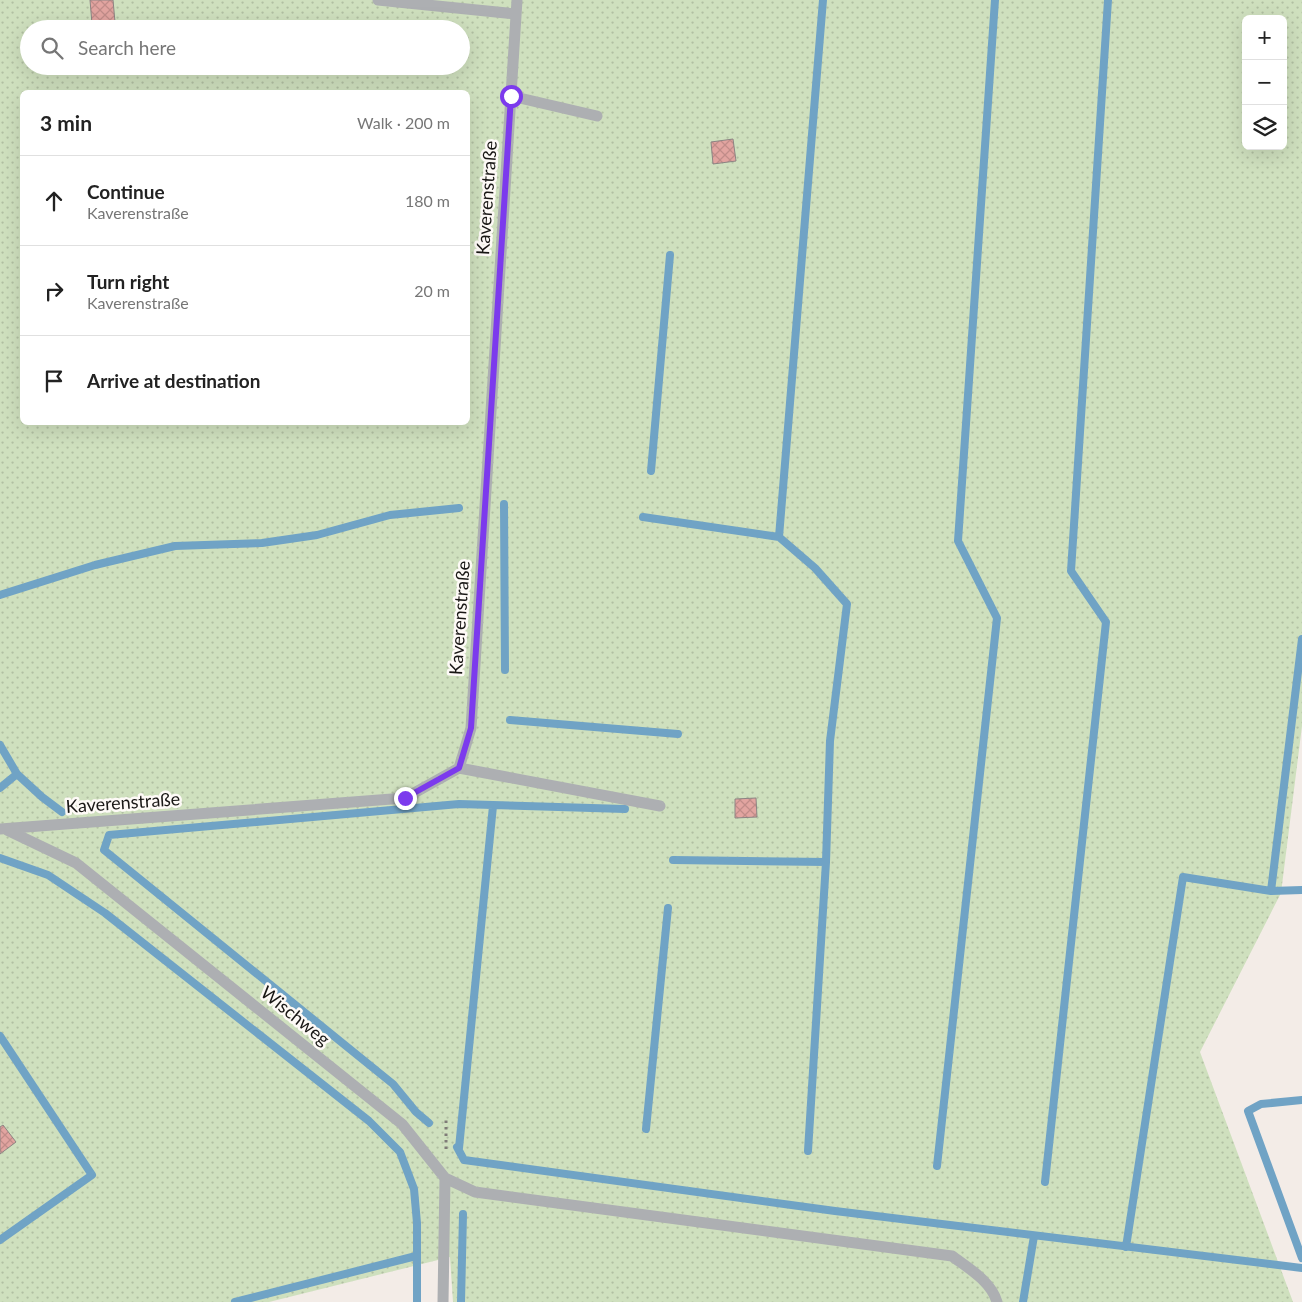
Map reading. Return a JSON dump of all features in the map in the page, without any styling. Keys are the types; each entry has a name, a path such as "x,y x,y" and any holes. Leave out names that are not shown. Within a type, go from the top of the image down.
{"lane":[{"path":"378,0 516,14"},
{"name":"Kaverenstraße","path":"3,829 405,798 459,768 471,728 517,0"},
{"path":"511,96 597,116"},
{"path":"459,768 660,806"},
{"name":"Wischweg","path":"3,829 76,863 402,1124 445,1178"},
{"path":"442,1302 445,1178 475,1192 952,1256 979,1276 995,1295 997,1302"}],"green space":[{"path":"0,0 1302,0 1302,726 1281,893 1200,1052 1293,1302 453,1302 450,1257 269,1302 0,1302"}],"building":[{"path":"90,0 113,0 115,20 92,20"},
{"path":"733,139 736,161 713,164 711,142"},
{"path":"756,798 757,817 735,818 735,799"},
{"path":"3,1125 16,1142 0,1154 0,1127"}],"waterway":[{"path":"673,860 826,862 830,741 847,604 815,568 779,537 823,0"},
{"path":"937,1166 997,618 958,541 995,0"},
{"path":"1045,1182 1106,622 1071,571 1108,0"},
{"path":"651,471 670,255"},
{"path":"504,504 505,670"},
{"path":"0,595 95,565 175,546 262,543 317,535 390,515 459,508"},
{"path":"643,517 779,537"},
{"path":"1271,891 1302,639"},
{"path":"510,720 678,734"},
{"path":"0,745 17,774 62,812"},
{"path":"0,788 17,774"},
{"path":"429,1123 416,1112 393,1084 104,850 109,835 459,804 625,809"},
{"path":"459,1148 493,806"},
{"path":"0,858 48,875 105,913 369,1121 400,1152 414,1189 417,1223 417,1302"},
{"path":"808,1151 826,862"},
{"path":"1126,1247 1183,877 1271,891 1302,890"},
{"path":"646,1129 668,908"},
{"path":"0,1036 92,1175 0,1240"},
{"path":"1302,1100 1261,1104 1248,1111 1302,1258"},
{"path":"457,1147 464,1160 835,1211 1302,1268"},
{"path":"461,1302 463,1214"},
{"path":"1023,1302 1034,1236"},
{"path":"235,1302 416,1256"}],"route":[{"path":"405,798 459,768 471,728 511,96"}]}
